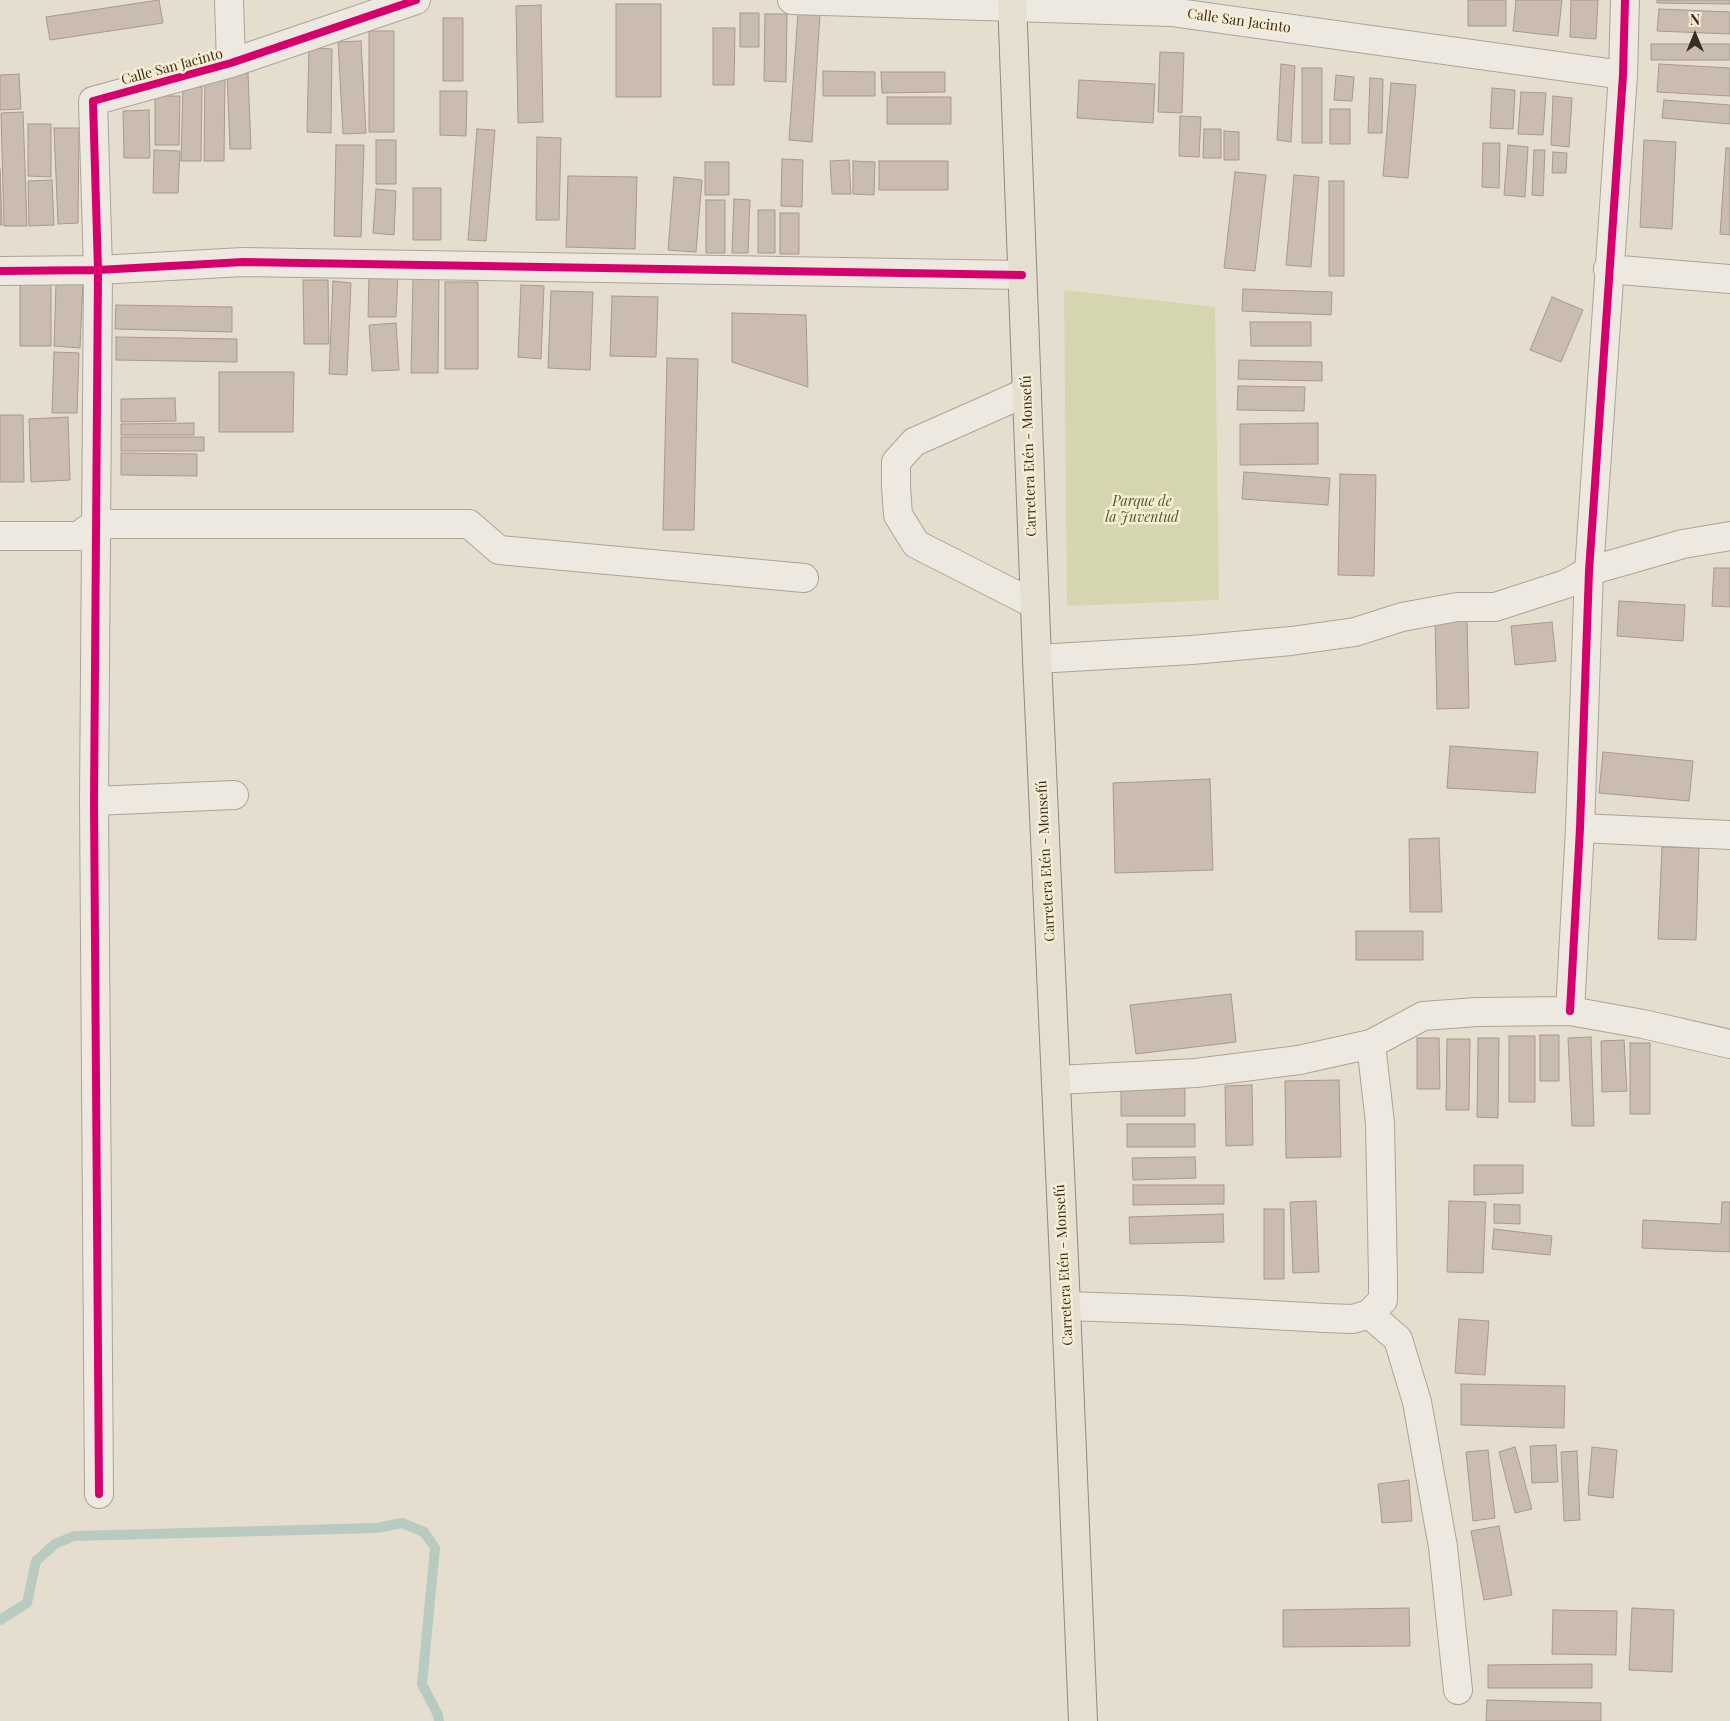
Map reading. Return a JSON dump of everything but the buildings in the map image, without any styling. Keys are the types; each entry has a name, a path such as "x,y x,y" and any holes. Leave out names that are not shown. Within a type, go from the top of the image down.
{"main road":[{"name":"Carretera Etén - Monsefú","path":"1012,3 1036,659 1066,1306 1082,1709"}],"street":[{"path":"229,0 231,63"},
{"name":"Calle San Jacinto","path":"98,270 93,101 231,63 416,0"},
{"name":"Calle San Jacinto","path":"792,0 1012,3 1171,12 1623,76"},
{"path":"1570,1011 1580,828 1589,571 1608,269 1623,76 1625,0"},
{"path":"0,272 98,270 243,262 1022,275"},
{"path":"1608,269 1730,279"},
{"path":"98,270 94,801 99,1494"},
{"path":"1027,392 914,442 896,462 896,486 898,515 916,544 1034,604"},
{"path":"0,536 78,536 95,524 468,524 499,550 804,578"},
{"path":"1036,659 1192,650 1291,641 1355,632 1402,617 1457,608 1495,608 1566,584 1589,571 1683,544 1730,536"},
{"path":"94,801 234,795"},
{"path":"1580,828 1730,835"},
{"path":"1056,1080 1196,1073 1298,1060 1371,1044 1424,1016 1477,1012 1570,1011 1643,1024 1730,1044"},
{"path":"1066,1306 1325,1318 1353,1318 1369,1314 1383,1300 1380,1123 1371,1044"},
{"path":"1369,1314 1398,1339 1417,1402 1443,1546 1458,1690"}],"green space":[{"name":"Parque de la Juventud","path":"1064,290 1215,307 1219,600 1067,606"}],"waterway":[{"path":"0,1620 27,1603 36,1561 55,1544 74,1536 377,1528 402,1523 424,1532 435,1548 422,1684 438,1715 439,1721"}],"cycle path":[{"path":"99,1494 94,801 98,270 93,101 231,63 416,0"},
{"path":"1570,1011 1580,828 1589,571 1623,75 1625,0"},
{"path":"0,271 98,270 243,262 1022,275"}]}
